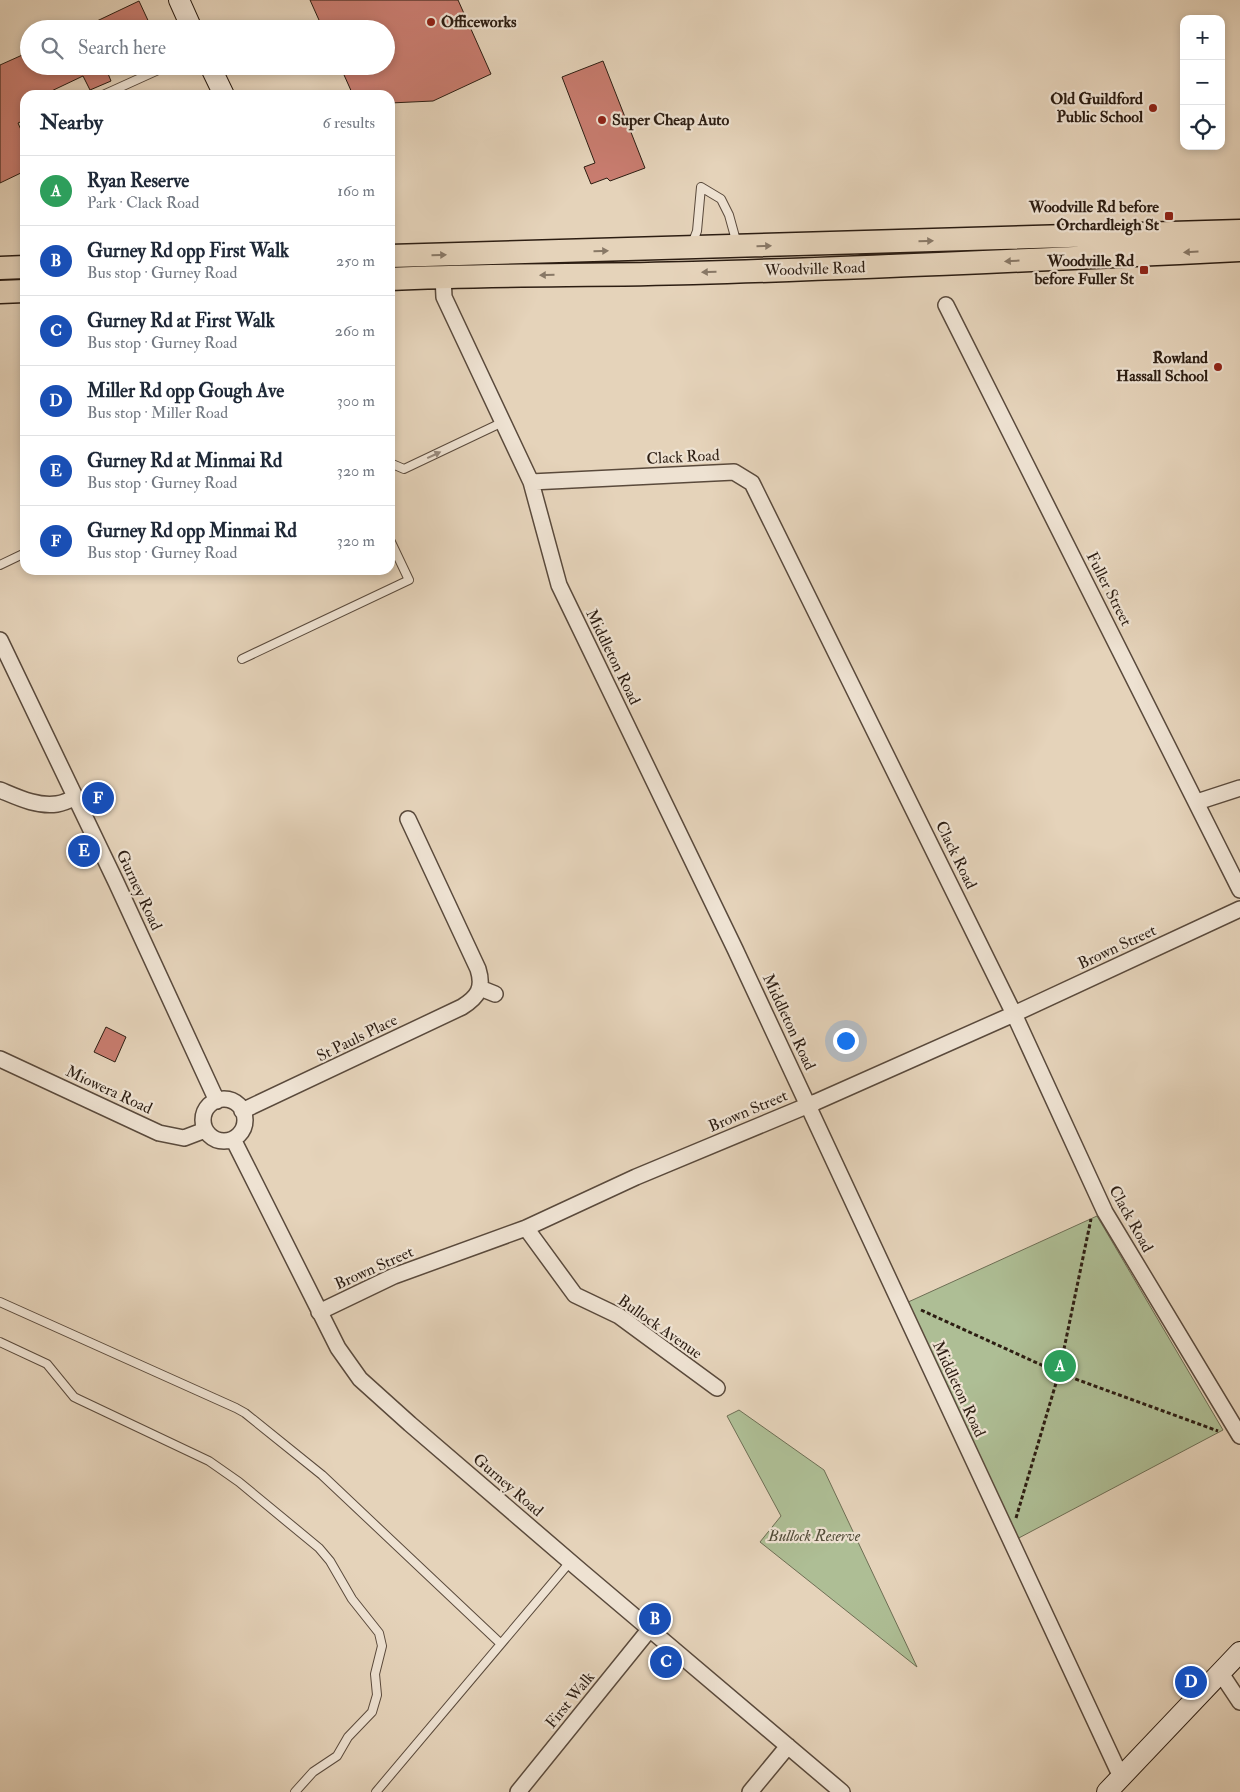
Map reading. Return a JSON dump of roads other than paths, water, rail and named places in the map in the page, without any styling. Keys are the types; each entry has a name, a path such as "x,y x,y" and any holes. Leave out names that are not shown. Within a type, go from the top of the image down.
{"main road":[{"name":"Woodville Road","path":"395,256 1240,231"},
{"name":"Woodville Road","path":"395,279 443,276 692,273 944,264 1240,250"},
{"path":"0,268 20,267"},
{"path":"0,292 20,291"}],"street":[{"path":"179,0 188,20"},
{"path":"214,75 222,90"},
{"name":"Middleton Road","path":"443,276 444,297 531,482 559,585 735,949 1010,1540 1114,1785"},
{"name":"Fuller Street","path":"946,305 1240,890"},
{"name":"Clack Road","path":"531,482 734,472 752,483 1014,1014 1105,1212 1240,1436"},
{"name":"Gurney Road","path":"0,640 217,1101"},
{"path":"1197,802 1240,788"},
{"path":"0,790 25,800 46,804 58,804 76,798"},
{"path":"408,819 478,969 481,982 480,988 495,994"},
{"name":"Brown Street","path":"320,1312 394,1276 526,1228 636,1177 808,1105 1014,1014 1240,909"},
{"name":"St Pauls Place","path":"242,1111 462,1007 475,996 480,988"},
{"name":"Miowera Road","path":"0,1059 159,1133 184,1138 206,1130"},
{"path":"229,1100 239,1106 242,1111 244,1117 242,1130 233,1139 220,1141 209,1135 203,1123 206,1109 217,1101 229,1100"},
{"name":"Gurney Road","path":"233,1139 338,1348 360,1379 649,1630 842,1792"},
{"name":"Bullock Avenue","path":"526,1228 576,1294 619,1316 717,1388"},
{"name":"First Walk","path":"518,1792 649,1630"},
{"path":"1114,1785 1240,1652"},
{"path":"1221,1672 1240,1702"},
{"path":"750,1792 788,1746"}],"lane":[{"path":"114,90 147,75"},
{"path":"690,248 697,231 701,187 721,199 729,215 738,246"},
{"path":"395,465 404,469 503,422"},
{"path":"242,660 409,580 395,551"},
{"path":"0,566 20,556"},
{"path":"0,1302 245,1413 322,1475 500,1643"},
{"path":"0,1342 47,1364 74,1397 198,1455 233,1477 319,1548 330,1561 352,1599 379,1633 382,1646 375,1674 377,1695 372,1712 348,1737 337,1756 313,1772 295,1792"},
{"path":"376,1792 570,1562"}],"place":[{"name":"Officeworks","path":"431,22"},
{"name":"Old Guildford Public School","path":"1153,108"},
{"name":"Super Cheap Auto","path":"602,120"},
{"name":"Woodville Rd before Orchardleigh St","path":"1169,216"},
{"name":"Woodville Rd before Fuller St","path":"1144,270"},
{"name":"Rowland Hassall School","path":"1218,367"},
{"name":"Gurney Rd opp Minmai Rd","path":"98,798"},
{"name":"Gurney Rd at Minmai Rd","path":"84,851"},
{"name":"Ryan Reserve","path":"1060,1366"},
{"name":"Gurney Rd opp First Walk","path":"655,1619"},
{"name":"Gurney Rd at First Walk","path":"666,1662"},
{"name":"Miller Rd opp Gough Ave","path":"1191,1682"}],"park label":[{"name":"Bullock Reserve","path":"814,1536"}]}
